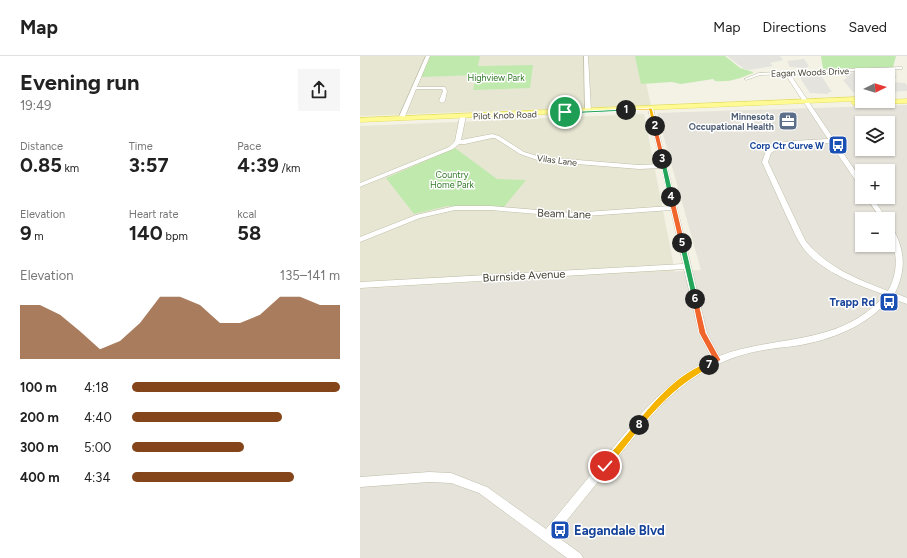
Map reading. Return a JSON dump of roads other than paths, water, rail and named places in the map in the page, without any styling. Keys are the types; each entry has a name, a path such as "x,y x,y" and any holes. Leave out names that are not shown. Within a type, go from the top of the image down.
{"main road":[{"path":"895,98 907,98"},
{"name":"Pilot Knob Road","path":"807,103 855,100"},
{"name":"Pilot Knob Road","path":"360,120 651,109 658,111 688,108 807,103 907,101"}],"street":[{"path":"401,119 428,56"},
{"path":"586,56 588,112"},
{"name":"Eagan Woods Drive","path":"746,79 753,75 786,72 900,68"},
{"path":"786,72 855,176"},
{"path":"415,88 443,88 445,91 442,101"},
{"path":"651,109 703,333 717,360"},
{"path":"360,185 446,150 458,142 463,116"},
{"name":"Vilas Lane","path":"458,142 465,142 492,136 497,137 522,153 540,159 639,167 664,166"},
{"path":"832,141 780,145 768,152 765,157 765,162 802,241 808,251 818,261 833,270 907,301"},
{"name":"Beam Lane","path":"360,240 418,216 455,208 491,208 572,215 674,208"},
{"path":"547,536 660,399 689,376 717,360 754,348 810,340 840,332 870,315 890,294 897,281 900,266 899,251 895,238"},
{"name":"Burnside Avenue","path":"360,285 687,266"},
{"path":"360,482 429,477 451,478 483,490 577,558"}],"place":[{"name":"Minnesota Occupational Health","path":"788,121"},
{"name":"Corp Ctr Curve W","path":"838,145"},
{"name":"Trapp Rd","path":"889,302"},
{"name":"Eagandale Blvd","path":"560,530"}],"park label":[{"name":"Highview Park","path":"496,77"},
{"name":"Country Home Park","path":"452,180"}]}
